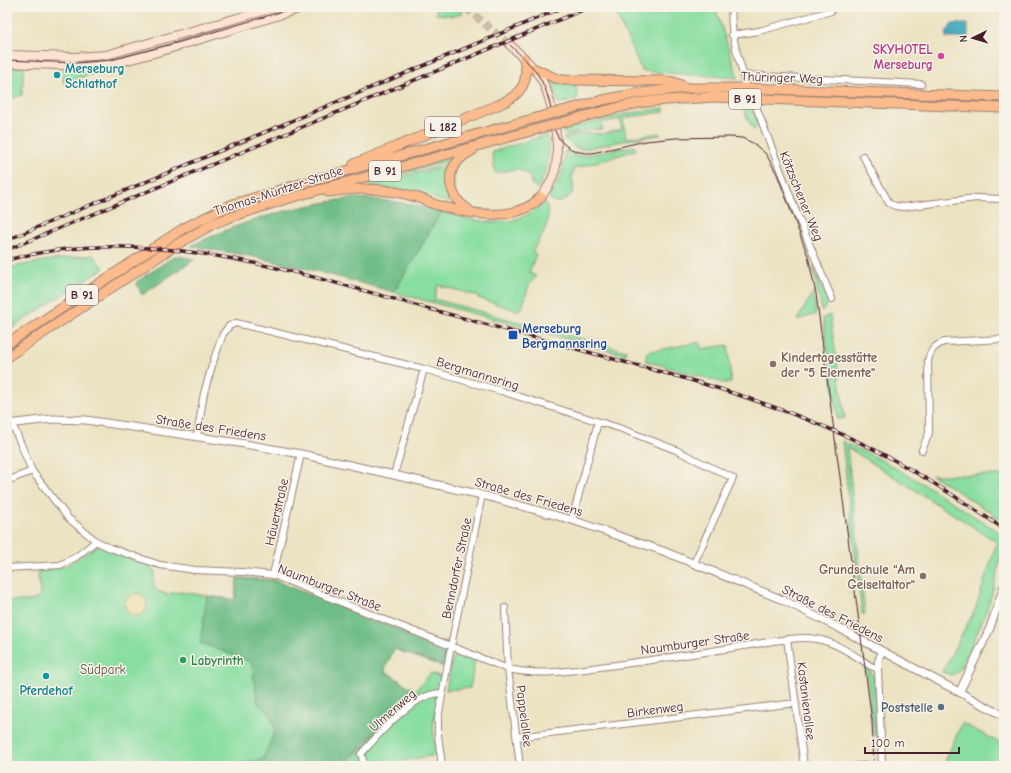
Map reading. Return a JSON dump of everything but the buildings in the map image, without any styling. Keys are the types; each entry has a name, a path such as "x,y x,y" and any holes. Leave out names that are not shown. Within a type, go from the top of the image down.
{"main road":[{"path":"7,55 76,57 106,55 277,7"},
{"path":"7,63 86,66 117,63 306,7"},
{"path":"286,199 335,191 373,190 417,197 448,208 492,214 522,210 533,204 541,197 549,186 556,166 557,149 548,97 541,79 534,68 510,45"},
{"name":"L 182","path":"333,175 361,160 512,99 520,90 525,81 526,70 524,58"},
{"path":"534,68 558,79 673,82 687,88"},
{"name":"Thüringer Weg","path":"562,111 603,100 687,88 744,88 1004,97"},
{"name":"Thüringer Weg","path":"564,122 606,110 641,103 675,99 754,99 1004,108"},
{"name":"Thomas-Müntzer-Straße","path":"7,344 184,228 233,204 562,111"},
{"name":"Thomas-Müntzer-Straße","path":"7,357 176,245 213,224 286,199 564,122"},
{"path":"474,212 458,202 451,186 451,177 452,171 458,161 463,156 484,143"}],"street":[{"path":"732,7 732,35 743,75 744,88"},
{"path":"732,35 759,31 831,11"},
{"name":"Thüringer Weg","path":"743,75 920,84"},
{"path":"890,83 890,94"},
{"name":"Kötzschener Weg","path":"754,99 818,268 832,299"},
{"path":"863,156 888,203 895,206 903,207 976,198 1004,199"},
{"name":"Bergmannsring","path":"197,436 204,393 214,359 223,334 229,326 236,323 424,369 501,391 622,429 676,450 733,478 694,563"},
{"path":"922,450 929,433 928,360 931,351 937,345 944,342 1004,339"},
{"path":"394,475 424,369"},
{"name":"Straße des Friedens","path":"8,421 86,420 197,436 301,454 482,495 572,520 694,563 783,600 960,691 1004,716"},
{"name":"Naumburger Straße","path":"8,421 32,472 68,518 96,540 110,548 160,564 195,570 273,575 508,669 521,672 561,672 686,655 787,639 806,638 828,641 864,661 870,666 878,668"},
{"path":"572,520 598,422"},
{"name":"Häuerstraße","path":"273,575 301,454"},
{"path":"7,482 32,472"},
{"name":"Benndorfer Straße","path":"442,766 438,736 438,718 482,495"},
{"path":"7,568 60,565 76,557 96,540"},
{"path":"960,691 990,628 1004,586"},
{"path":"505,608 508,669"},
{"name":"Kastanienallee","path":"787,639 804,766"},
{"path":"882,651 878,661 882,766"},
{"name":"Pappelallee","path":"508,669 520,766"},
{"name":"Ulmenweg","path":"365,766 361,754 387,726 415,702 430,694 442,693"},
{"name":"Birkenweg","path":"517,737 796,703"},
{"path":"857,766 870,765"}],"green space":[{"path":"437,7 456,7 463,13 454,16 436,14"},
{"path":"613,7 715,7 738,78 642,71"},
{"path":"7,67 24,67 22,95 7,100"},
{"path":"64,69 103,70 63,83"},
{"path":"552,81 576,84 578,98 568,102 558,103"},
{"path":"742,105 748,105 751,108 759,124 754,130 749,122"},
{"path":"664,108 664,112 623,118 626,138 659,133 661,135 583,149 576,148 563,138 586,133 603,134 622,129 620,119 601,123 603,130 592,129 568,135 563,133 563,130 624,114"},
{"path":"547,135 549,150 548,163 537,189 531,184 530,176 518,169 495,173 492,152"},
{"path":"471,140 472,143 382,168 381,165"},
{"path":"634,146 636,150 574,169 572,178 574,185 573,192 560,202 550,199 550,195 557,185 561,174 564,163 564,151 581,156"},
{"path":"459,154 456,159 360,186 348,185"},
{"path":"453,163 455,204 409,191 368,186"},
{"path":"353,198 398,202 442,211 394,292 309,269 250,256 191,246 250,221 270,215 311,205"},
{"path":"543,203 546,204 548,211 547,223 532,252 536,254 529,273 536,276 529,285 522,308 517,310 478,298 478,296 438,285 434,299 626,351 625,355 394,292 442,211 447,214 473,220 497,222 520,218 532,212"},
{"path":"93,255 104,268 7,331 7,268 44,261"},
{"path":"175,256 195,259 142,295 136,282"},
{"path":"813,266 828,302 822,311"},
{"path":"813,293 816,314 797,320"},
{"path":"830,315 845,418 838,419 823,318"},
{"path":"700,342 701,349 728,345 731,383 724,383 646,361 647,352"},
{"path":"842,441 885,462 932,489 1003,535 1000,560 991,596 976,636 958,672 951,675 942,672 975,610 997,542 847,447 865,614 862,614"},
{"path":"932,475 1004,475 1004,521"},
{"name":"Südpark","path":"99,545 113,552 147,564 155,571 153,581 155,583 153,587 162,593 166,593 166,596 171,593 181,592 235,600 237,578 273,580 446,649 445,667 394,649 384,670 415,691 431,673 442,677 433,726 436,755 391,763 390,766 346,766 403,704 343,766 7,766 7,601 30,601 40,597 38,570 59,568 68,565"},
{"path":"237,578 273,580 441,646 446,650 447,658 445,667 394,649 384,671 415,691 343,766 243,766 245,763 263,759 275,730 268,711 258,704 251,662 200,643 207,596 235,600"},
{"path":"459,655 475,661 470,688 446,690 452,660 454,657"},
{"path":"866,666 870,670 874,679 877,733 874,736"},
{"path":"962,723 1004,745 1004,764 1001,763 999,766 943,766"}],"sand":[{"path":"136,594 144,597 147,605 144,613 136,616 128,613 125,605 128,597"}],"water":[{"path":"952,24 968,24 968,38 946,38 946,33"}],"tunnel":[{"path":"466,8 510,45"}],"tram line":[{"path":"7,60 77,63 111,60 180,42 297,7"},
{"path":"510,45 527,61 538,75 548,97 555,131 562,142 571,149 592,153 646,141 676,138 742,138 753,143 766,154 777,174 808,256 816,294 872,721 874,766"}],"railway":[{"path":"7,240 564,7"},
{"path":"7,250 590,7"},
{"path":"7,260 59,250 112,247 165,249 218,256 324,280 687,379 784,410 831,429 877,451 942,488 1004,529"}],"place":[{"name":"SKYHOTEL Merseburg","path":"941,56"},
{"name":"Merseburg Schlathof","path":"57,75"},
{"name":"Merseburg Bergmannsring","path":"513,335"},
{"name":"Kindertagesstätte der \"5 Elemente\"","path":"773,364"},
{"name":"Grundschule \"Am Geiseltaltor\"","path":"923,576"},
{"name":"Labyrinth","path":"183,660"},
{"name":"Pferdehof","path":"46,676"},
{"name":"Poststelle","path":"941,707"}]}
